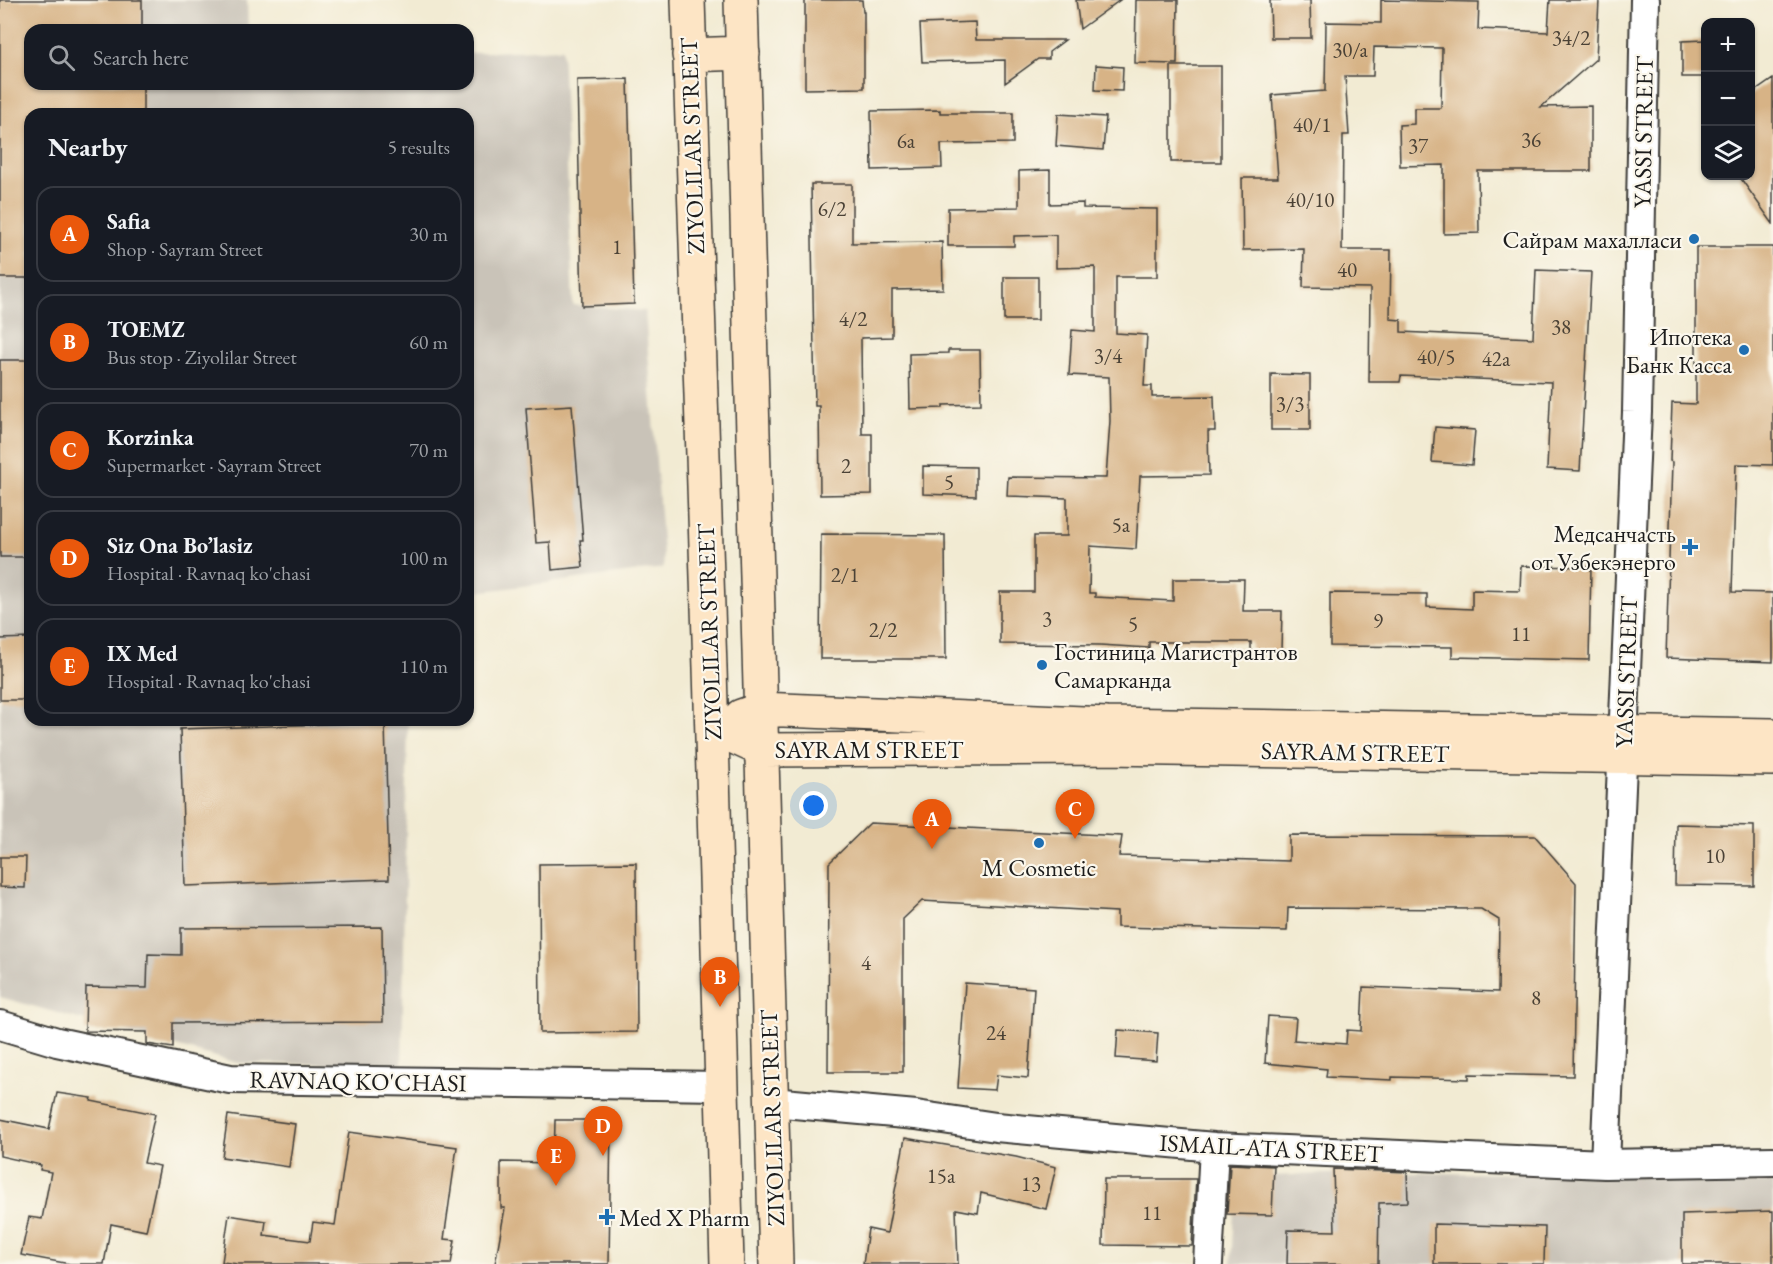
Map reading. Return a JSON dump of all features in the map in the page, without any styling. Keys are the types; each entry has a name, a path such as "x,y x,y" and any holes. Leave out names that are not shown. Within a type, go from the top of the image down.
{"main road":[{"name":"ZIYOLILAR STREET","path":"688,0 727,1264"},
{"name":"ZIYOLILAR STREET","path":"741,0 776,1264"},
{"path":"689,55 743,53"},
{"name":"SAYRAM STREET","path":"712,727 761,709 1623,744 1773,759"},
{"name":"SAYRAM STREET","path":"712,727 762,750 1623,744 1773,735"}],"street":[{"name":"YASSI STREET","path":"1605,1164 1637,412 1646,0"},
{"name":"RAVNAQ KO'CHASI","path":"0,1025 57,1042 230,1079 722,1086"},
{"name":"ISMAIL-ATA STREET","path":"772,1102 916,1115 996,1127 1214,1147 1605,1164 1773,1161"},
{"path":"1208,1264 1214,1147"}],"shaded area":[{"path":"0,0 247,0 248,24 24,24 24,90 474,90 474,53 562,49 573,305 645,311 664,568 474,592 474,108 24,108 24,726 408,726 402,1065 237,1063 0,997"},
{"path":"1355,1173 1773,1174 1773,1264 1231,1264 1236,1177"}],"building":[{"path":"0,0 142,0 142,24 24,24 24,90 143,90 143,108 24,108 24,278 0,278"},
{"path":"805,0 862,0 864,88 805,89"},
{"path":"1076,0 1120,0 1080,29"},
{"path":"1136,0 1178,0 1177,64 1135,63"},
{"path":"1270,0 1310,0 1311,38 1271,38"},
{"path":"1381,0 1479,2 1478,29 1548,32 1550,0 1599,0 1596,59 1541,107 1591,106 1591,171 1478,171 1479,233 1444,234 1444,165 1400,166 1399,125 1414,124 1414,108 1441,108 1442,48 1374,47 1373,76 1345,76 1349,135 1343,135 1342,250 1391,250 1390,319 1401,320 1401,332 1533,338 1536,270 1591,272 1580,471 1547,469 1551,382 1401,376 1400,382 1369,382 1370,288 1303,287 1304,249 1243,250 1242,178 1278,178 1272,95 1325,91 1326,22 1381,23"},
{"path":"975,22 976,40 1065,40 1049,52 1049,59 1038,59 1005,83 1005,60 922,62 920,24"},
{"path":"1701,40 1701,77 1682,77 1682,41"},
{"path":"1096,65 1123,67 1122,91 1095,90"},
{"path":"1171,66 1221,66 1221,162 1171,162"},
{"path":"628,79 634,304 582,306 577,80"},
{"path":"1773,79 1773,224 1742,180 1755,180 1755,92"},
{"path":"940,110 940,113 1013,113 1013,143 941,144 942,168 872,170 871,111"},
{"path":"1058,114 1106,117 1103,150 1056,146"},
{"path":"1050,170 1050,204 1083,203 1083,208 1157,209 1157,277 1116,277 1116,333 1147,335 1144,386 1152,386 1152,397 1214,396 1215,431 1208,431 1209,475 1140,476 1136,549 1090,546 1089,593 1095,593 1095,597 1173,601 1173,579 1244,579 1243,611 1282,611 1281,651 1251,651 1251,642 1149,642 1149,648 1000,644 1000,592 1034,592 1034,536 1067,536 1067,498 1007,496 1008,477 1106,478 1110,421 1109,377 1069,375 1072,330 1095,332 1095,267 1056,268 1056,235 1014,236 1014,246 948,246 948,208 1019,207 1019,171"},
{"path":"811,184 852,184 852,243 942,242 943,289 892,290 892,337 861,338 862,434 872,434 872,494 820,495 819,406 815,406"},
{"path":"1696,247 1773,247 1773,465 1736,464 1732,592 1773,593 1773,662 1666,658 1672,403 1696,404"},
{"path":"1004,277 1038,277 1038,320 1004,320"},
{"path":"948,350 980,350 981,404 910,409 909,354 948,353"},
{"path":"0,360 24,360 24,557 0,557"},
{"path":"1271,374 1310,375 1310,430 1271,430"},
{"path":"572,405 583,540 580,540 583,567 552,570 550,542 536,543 526,408"},
{"path":"1435,427 1475,430 1472,465 1432,462"},
{"path":"923,466 976,467 976,496 923,494"},
{"path":"821,534 945,535 946,659 820,659"},
{"path":"1521,566 1591,567 1589,660 1452,657 1452,647 1330,646 1330,593 1427,594 1427,607 1472,609 1472,590 1520,591"},
{"path":"24,638 24,700 0,700 0,639"},
{"path":"385,726 389,879 185,886 180,729"},
{"path":"870,823 1122,836 1119,856 1289,861 1289,835 1535,836 1576,883 1573,1076 1469,1074 1469,1079 1392,1077 1392,1080 1326,1077 1327,1069 1265,1063 1268,1016 1296,1018 1294,1040 1346,1044 1347,1030 1361,1031 1363,987 1498,992 1499,920 1481,909 1288,908 1287,931 1117,927 1117,912 922,901 903,919 903,1072 828,1072 829,863"},
{"path":"1676,824 1754,826 1754,886 1675,885"},
{"path":"0,857 26,857 25,888 0,887"},
{"path":"636,863 637,1032 540,1033 539,864"},
{"path":"382,927 383,1022 173,1023 173,1048 147,1044 147,1032 85,1031 86,987 147,988 148,954 181,955 181,928"},
{"path":"965,983 1034,988 1028,1078 997,1075 995,1090 958,1088"},
{"path":"1118,1030 1158,1033 1156,1061 1116,1058"},
{"path":"57,1093 92,1098 91,1101 155,1114 144,1163 160,1166 146,1231 111,1224 104,1264 70,1264 21,1255 29,1217 42,1219 51,1172 40,1170 41,1165 0,1156 0,1119 49,1129"},
{"path":"228,1115 295,1124 289,1167 222,1157"},
{"path":"555,1120 611,1120 609,1264 495,1264 505,1208 501,1208 501,1162 554,1163"},
{"path":"349,1132 457,1147 444,1239 455,1240 451,1264 238,1264 222,1262 229,1215 266,1221 264,1235 310,1241 313,1222 335,1225"},
{"path":"905,1138 1016,1157 1056,1167 1046,1209 981,1193 978,1213 956,1209 958,1264 863,1264 868,1229 887,1233"},
{"path":"1230,1164 1274,1166 1272,1215 1227,1214"},
{"path":"1333,1169 1407,1172 1408,1202 1379,1203 1378,1264 1287,1264 1288,1230 1335,1231"},
{"path":"1104,1179 1196,1179 1192,1246 1103,1245"},
{"path":"1773,1211 1773,1264 1682,1264 1682,1214"},
{"path":"1434,1224 1545,1227 1544,1264 1434,1264"}],"place":[{"name":"Сайрам махалласи","path":"1694,239"},
{"name":"Ипотека Банк Касса","path":"1744,350"},
{"name":"Медсанчасть от Узбекэнерго","path":"1690,547"},
{"name":"Гостиница Магистрантов Самарканда","path":"1042,665"},
{"name":"Korzinka","path":"1075,839"},
{"name":"M Cosmetic","path":"1039,843"},
{"name":"Safia","path":"932,849"},
{"name":"TOEMZ","path":"720,1007"},
{"name":"Siz Ona Bo’lasiz","path":"603,1156"},
{"name":"IX Med","path":"556,1186"},
{"name":"Med X Pharm","path":"607,1217"}]}
